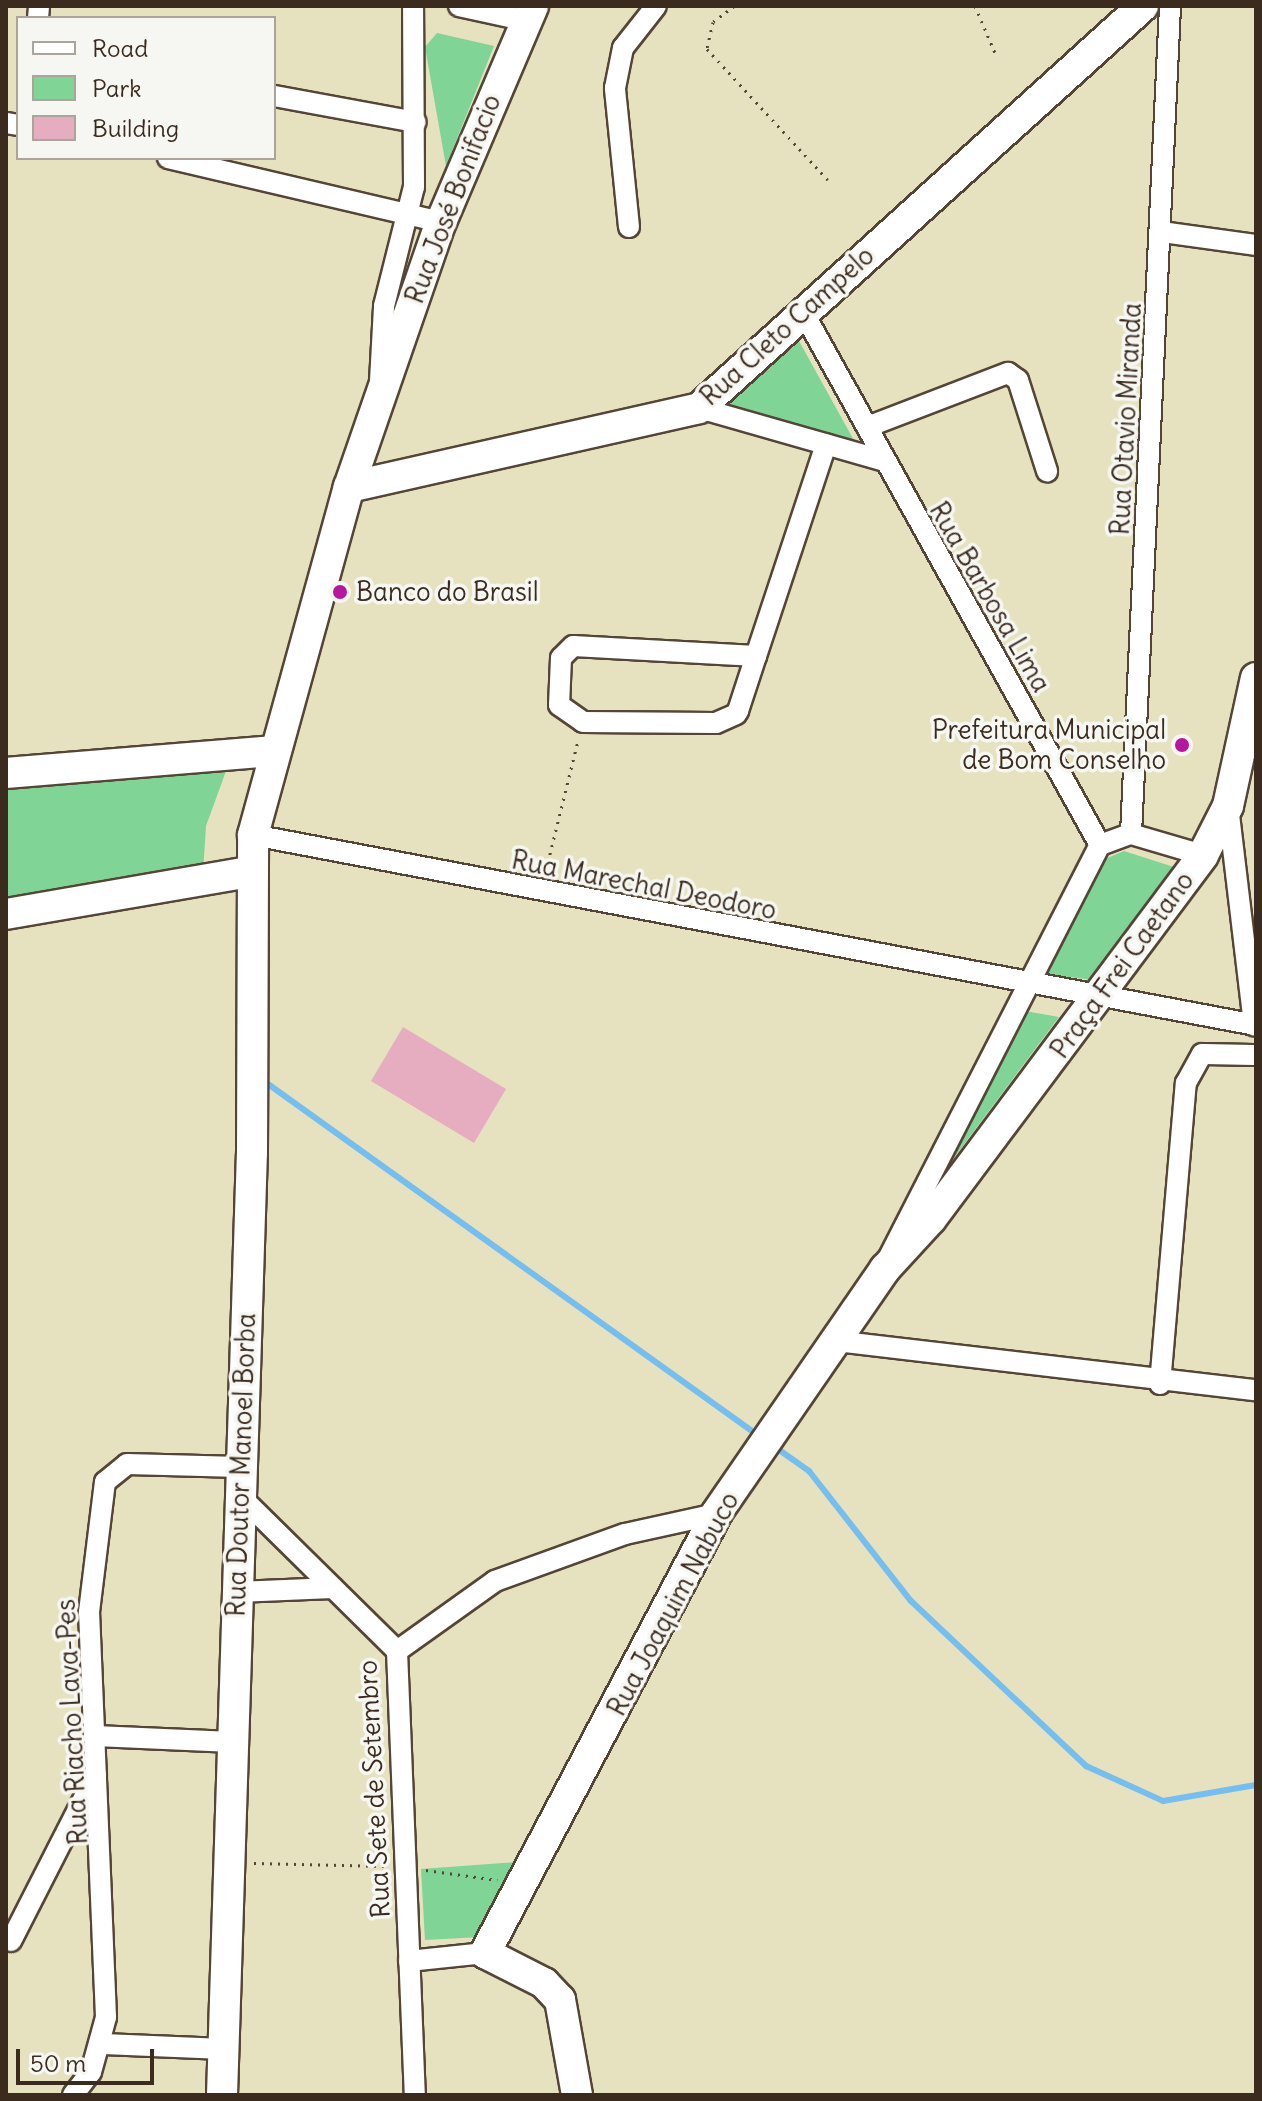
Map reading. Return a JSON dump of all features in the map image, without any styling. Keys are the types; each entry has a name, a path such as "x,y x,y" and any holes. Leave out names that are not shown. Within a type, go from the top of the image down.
{"street":[{"name":"Rua José Bonifacio","path":"381,396 384,306 411,213 416,122 413,6"},
{"path":"459,6 528,13"},
{"path":"629,227 615,88 623,48 656,6"},
{"name":"Rua Cleto Campelo","path":"349,487 699,408 1143,6"},
{"name":"Rua Otavio Miranda","path":"1131,834 1162,232 1170,6"},
{"name":"Rua José Bonifacio","path":"253,835 272,751 349,487 441,222 528,13"},
{"path":"276,96 416,122"},
{"path":"177,160 441,222"},
{"path":"1162,232 1256,245"},
{"name":"Rua Barbosa Lima","path":"803,312 882,460 1100,845"},
{"path":"867,427 1008,373 1018,380 1047,471"},
{"path":"699,408 882,460"},
{"path":"756,656 567,648 559,705 583,722 724,721 738,711 826,444"},
{"path":"1203,855 1228,806 1256,678"},
{"path":"6,773 272,751"},
{"name":"Praça Frei Caetano","path":"1228,806 1255,1025"},
{"path":"885,1269 912,1201 1100,845 1131,834"},
{"name":"Praça Frei Caetano","path":"885,1269 1098,1000 1203,855 1131,834"},
{"name":"Rua Marechal Deodoro","path":"253,835 1098,1000 1255,1025"},
{"name":"Rua Doutor Manoel Borba","path":"222,2095 252,1153 249,872 253,835"},
{"path":"6,914 249,872"},
{"path":"1160,1384 1186,1083 1202,1054 1256,1055"},
{"name":"Rua Joaquim Nabuco","path":"485,1953 525,1884 722,1506 885,1269"},
{"path":"836,1341 1160,1384 1256,1390"},
{"name":"Rua Riacho Lava-Pes","path":"73,2095 103,2044 107,1950 89,1612 110,1472 127,1464 240,1481"},
{"name":"Rua Sete de Setembro","path":"240,1481 333,1588 397,1651 415,2095"},
{"path":"397,1651 495,1581 625,1534 722,1506"},
{"path":"237,1592 333,1588"},
{"path":"94,1736 234,1742"},
{"path":"11,1941 96,1774"},
{"path":"409,1961 485,1953 544,1983 560,2000 577,2095"},
{"path":"103,2044 224,2049"}],"path":[{"path":"734,6 713,22 707,49 828,180"},
{"path":"975,6 996,55"},
{"path":"541,891 583,722"},
{"path":"231,1863 404,1867 525,1884"}],"green space":[{"path":"437,33 494,46 446,166 425,47"},
{"path":"799,341 856,444 720,405"},
{"path":"226,771 206,826 203,873 6,907 6,781"},
{"path":"1124,851 1180,869 1094,980 1045,974 1100,861"},
{"path":"1025,1011 1059,1017 906,1222"},
{"path":"518,1862 481,1937 425,1940 421,1869"}],"building":[{"path":"403,1027 506,1089 474,1143 371,1081"}],"waterway":[{"path":"268,1084 759,1436"},
{"path":"775,1447 809,1471 911,1601 1086,1766 1163,1801 1256,1785"}],"place":[{"name":"Banco do Brasil","path":"340,592"},
{"name":"Prefeitura Municipal de Bom Conselho","path":"1182,745"}]}
